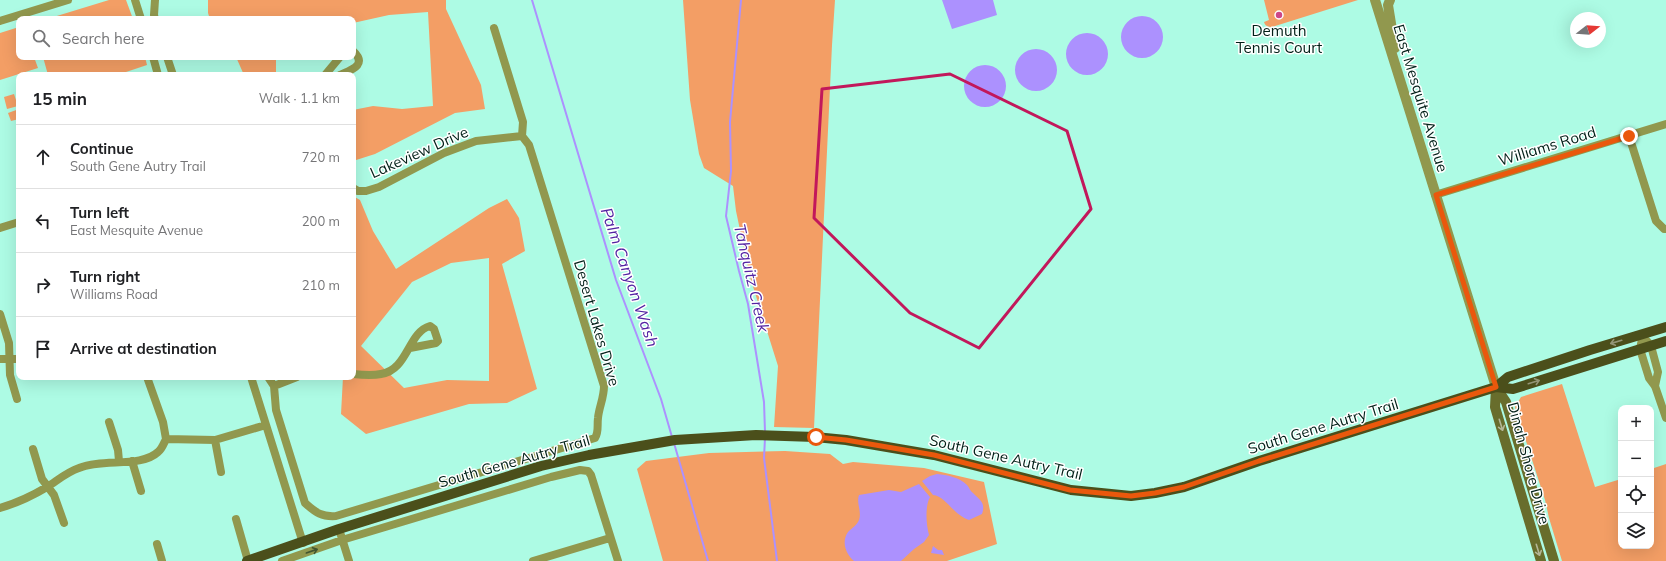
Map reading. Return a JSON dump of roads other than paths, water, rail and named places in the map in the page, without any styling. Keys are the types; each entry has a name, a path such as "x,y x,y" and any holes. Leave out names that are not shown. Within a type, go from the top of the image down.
{"main road":[{"name":"South Gene Autry Trail","path":"248,561 302,543 339,528 541,466 633,446 716,436 756,435 816,437 846,440 934,455 1070,490 1131,496 1155,493 1184,487 1259,461 1496,387 1508,377 1666,327"},
{"name":"South Gene Autry Trail","path":"1496,387 1513,389 1666,342"},
{"name":"Dinah Shore Drive","path":"1496,387 1495,407 1541,561"},
{"name":"Dinah Shore Drive","path":"1496,387 1506,402 1554,561"}],"street":[{"path":"16,16 68,0"},
{"path":"135,0 140,16"},
{"path":"154,0 154,16"},
{"name":"East Mesquite Avenue","path":"1377,0 1395,64 1496,387"},
{"path":"1390,0 1388,5 1395,44 1395,64"},
{"path":"0,21 16,16"},
{"name":"Desert Lakes Drive","path":"270,380 274,386 276,410 305,503 313,510 326,517 336,516 595,438 598,434 598,418 604,395 604,386 529,145 522,136 523,122 494,28"},
{"path":"347,72 357,68 359,64 358,56 356,54"},
{"path":"154,60 157,72"},
{"path":"168,60 172,72"},
{"path":"328,72 338,60"},
{"name":"Williams Road","path":"1436,195 1666,124"},
{"name":"Lakeview Drive","path":"356,190 366,191 379,187 444,153 476,141 522,136"},
{"path":"1629,136 1656,221 1665,229"},
{"path":"0,228 16,223"},
{"path":"0,314 9,343 10,375 17,399"},
{"path":"1643,334 1646,348 1658,372 1656,386 1666,418"},
{"path":"356,374 382,374 393,370 404,358 410,348"},
{"path":"0,360 16,359"},
{"path":"0,508 25,500 81,467 119,461 139,461 148,459 159,451 166,439 163,422 148,380"},
{"path":"252,380 302,543"},
{"path":"274,386 289,380"},
{"path":"109,422 118,450 119,461"},
{"path":"166,439 215,440 266,425"},
{"path":"215,440 221,472"},
{"path":"33,450 42,479 58,502 64,523"},
{"path":"132,461 141,490"},
{"name":"South Gene Autry Trail","path":"282,561 342,540 551,477 580,470 588,471 591,476 610,538"},
{"path":"236,519 248,561"},
{"path":"339,528 349,561"},
{"path":"533,561 610,538 618,561"},
{"path":"157,544 162,561"}],"waterway":[{"name":"Palm Canyon Wash","path":"532,0 616,280 661,399 672,437"},
{"name":"Tahquitz Creek","path":"741,0 730,122 731,171 726,216 748,304 764,402 765,432"},
{"name":"Tahquitz Creek","path":"765,438 764,458 777,561"},
{"name":"Palm Canyon Wash","path":"674,443 708,561"}],"place":[{"name":"Demuth Tennis Court","path":"1279,15"}]}
